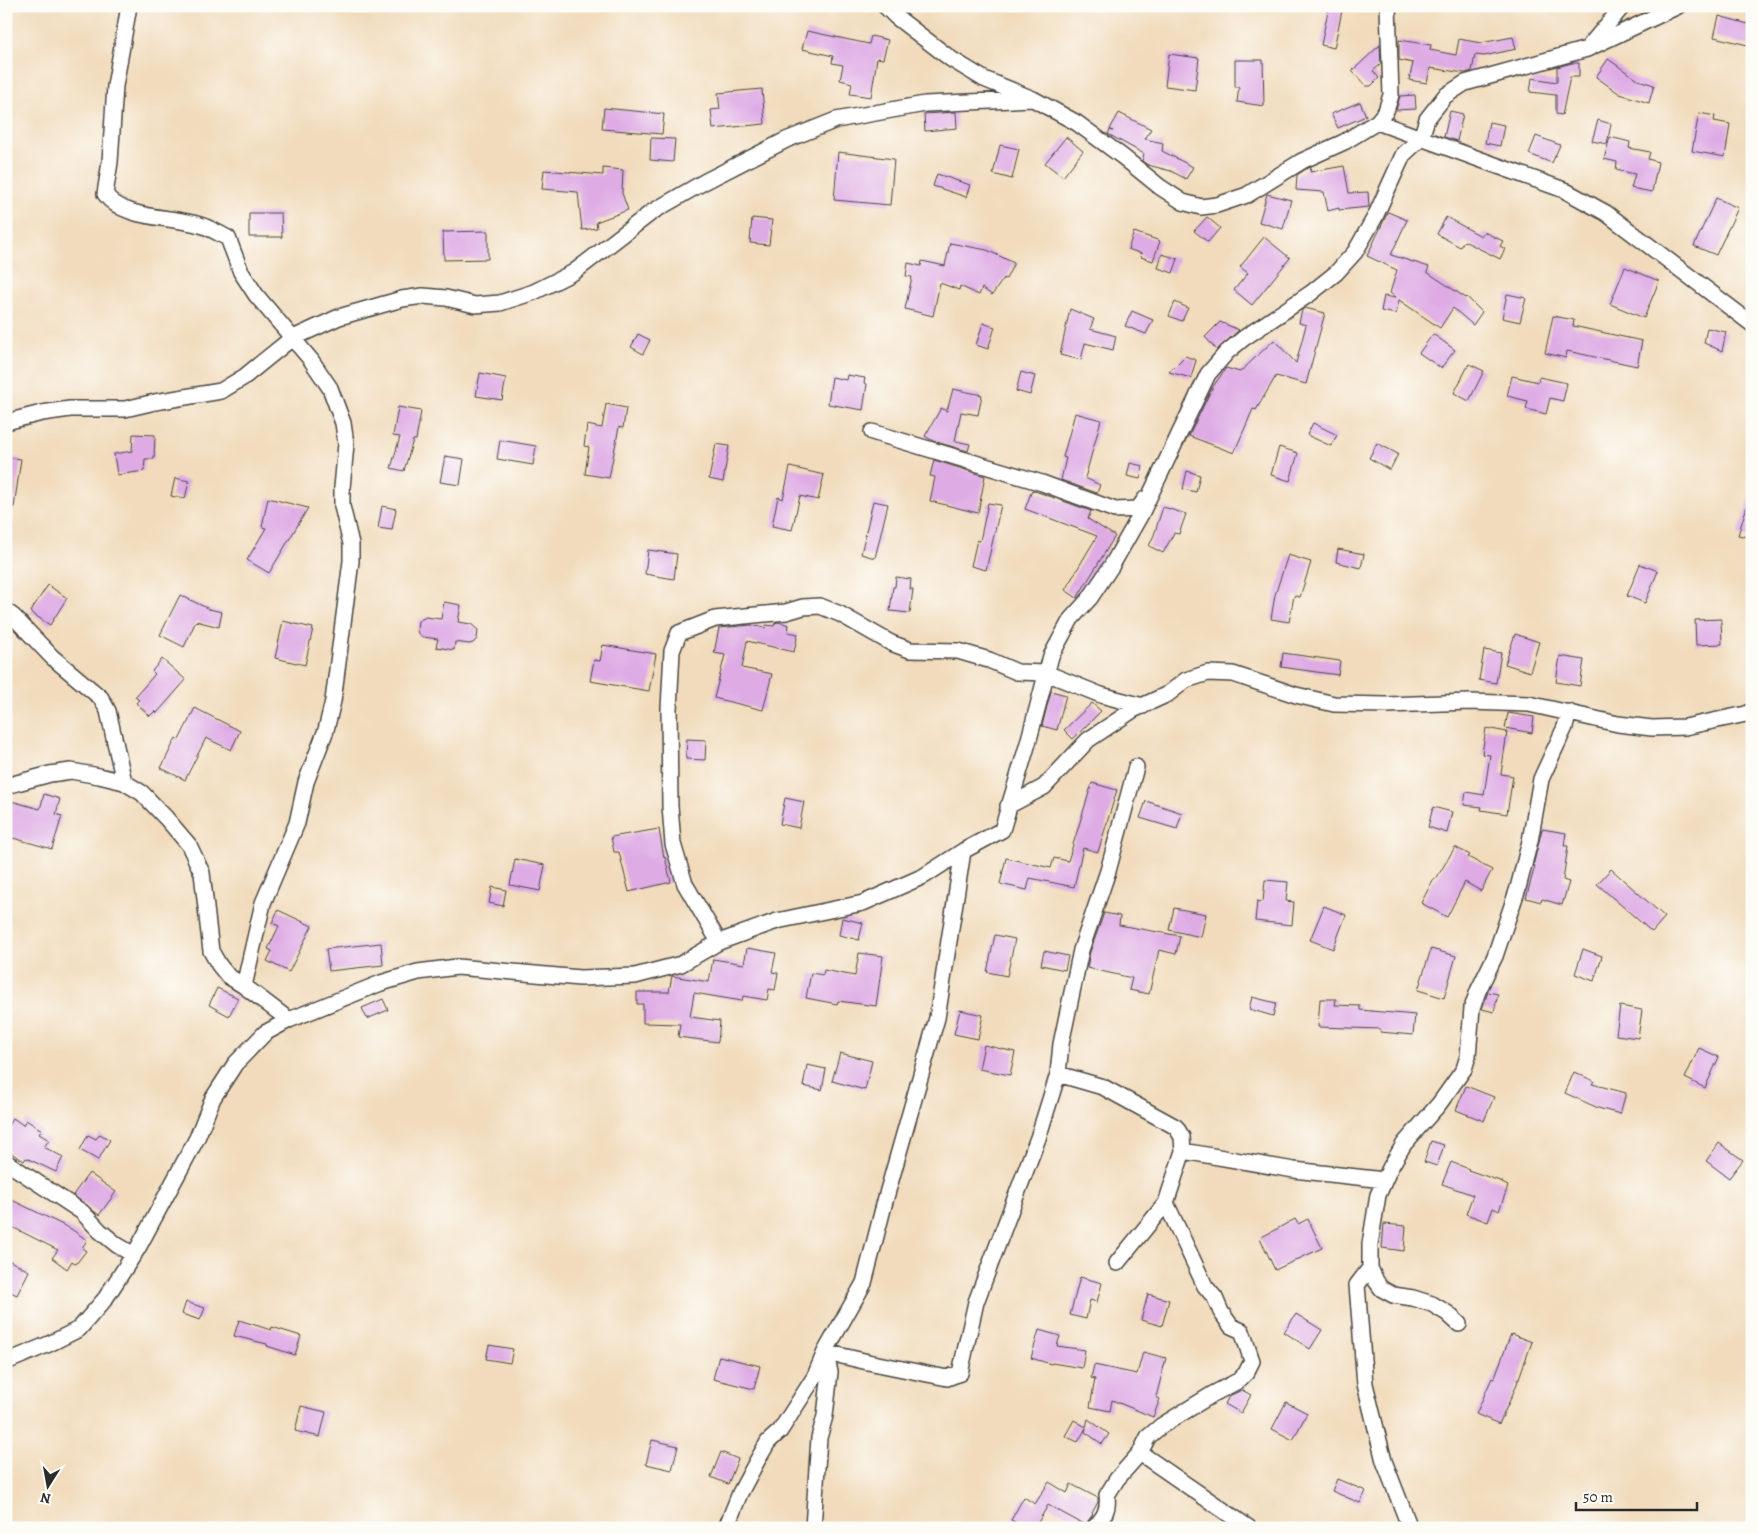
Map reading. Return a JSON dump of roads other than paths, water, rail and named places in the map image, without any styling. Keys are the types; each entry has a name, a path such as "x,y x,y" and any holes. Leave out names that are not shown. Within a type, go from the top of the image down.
{"street":[{"path":"129,6 115,86 110,162 105,194 110,202 129,211 201,225 228,238 241,272 256,295 291,339 311,360 330,388 342,423 346,444 342,506 351,544 351,561 333,701 326,730 306,782 297,823 263,903 244,986"},
{"path":"885,6 950,59 984,80 1033,99 1077,123 1160,187 1183,202 1201,207 1217,206 1247,196 1302,161 1344,142 1377,122 1386,111 1391,95 1388,6"},
{"path":"1587,49 1623,6"},
{"path":"6,1362 79,1329 105,1299 134,1254 197,1138 213,1098 235,1064 265,1033 289,1020 381,983 418,972 457,968 580,978 635,976 681,964 719,942 777,921 863,903 924,876 962,851 1002,830 1051,656 1071,619 1090,598 1112,565 1140,514 1208,374 1226,352 1311,294 1336,273 1355,252 1375,217 1403,155 1421,138 1427,119 1445,96 1465,83 1587,49 1678,6"},
{"path":"6,422 42,412 70,409 125,409 221,391 244,377 291,339 339,317 402,299 446,298 476,305 500,303 534,292 574,272 652,212 704,182 786,140 836,120 925,104 1033,99"},
{"path":"1377,122 1564,190 1586,201 1606,213 1752,324"},
{"path":"872,432 1042,484 1115,510 1138,509 1150,492"},
{"path":"719,942 685,884 673,844 670,806 669,709 672,651 679,633 715,619 786,612 803,607 820,606 840,614 891,643 910,650 958,651 989,660 1017,672 1046,673 1101,695 1143,706"},
{"path":"6,611 52,656 101,698 108,711 124,782"},
{"path":"1008,806 1044,787 1088,740 1133,710 1168,694 1186,680 1208,673 1233,674 1334,704 1388,706 1470,702 1529,704 1618,724 1652,728 1685,727 1746,714 1752,711"},
{"path":"1459,1324 1447,1313 1432,1304 1393,1295 1382,1289 1376,1281 1370,1268 1371,1236 1378,1195 1404,1144 1438,1104 1464,1069 1468,1056 1472,1008 1495,956 1518,888 1530,841 1542,780 1565,727 1569,712"},
{"path":"825,1352 948,1378 960,1373 976,1302 1038,1138 1058,1074 1061,1044 1081,950 1108,871 1136,767"},
{"path":"6,786 50,774 71,772 124,782 142,793 189,845 202,873 211,951 228,976 289,1020"},
{"path":"726,1528 740,1493 757,1461 768,1442 780,1431 815,1376 825,1352 864,1283 934,1027 962,851"},
{"path":"1058,1074 1103,1087 1176,1127 1182,1137 1183,1151 1166,1203 1117,1263"},
{"path":"1183,1151 1294,1170 1384,1180"},
{"path":"6,1162 82,1212 117,1245 134,1254"},
{"path":"1094,1528 1104,1516 1109,1505 1107,1495 1117,1479 1140,1453 1148,1437 1161,1426 1238,1381 1246,1373 1252,1361 1242,1331 1231,1326 1221,1312 1215,1298 1205,1286 1166,1203"},
{"path":"1370,1268 1357,1285 1365,1384 1384,1461 1410,1528"},
{"path":"813,1528 819,1438 825,1416 830,1372 825,1352"},
{"path":"1140,1453 1249,1528"}]}
